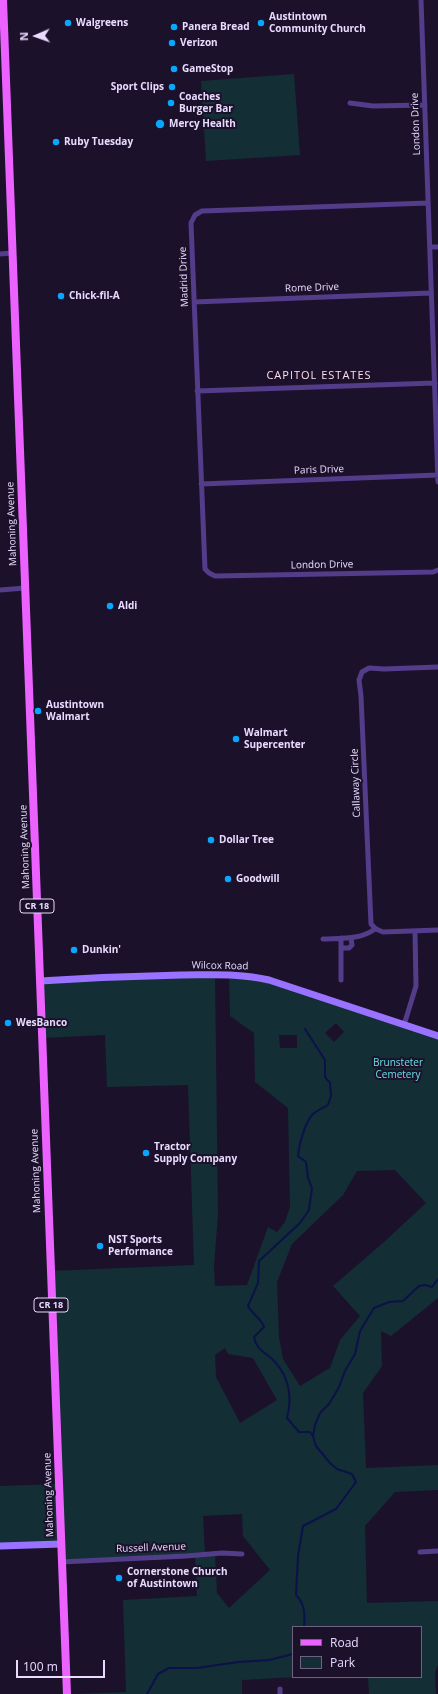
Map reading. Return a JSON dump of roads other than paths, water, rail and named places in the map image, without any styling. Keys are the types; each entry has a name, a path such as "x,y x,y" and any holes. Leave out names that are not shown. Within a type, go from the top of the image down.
{"main road":[{"name":"Mahoning Avenue","path":"3,0 67,1694"}],"street":[{"name":"London Drive","path":"421,0 438,482"},
{"path":"350,103 373,106 425,105"},
{"name":"Madrid Drive","path":"208,572 204,565 192,219 199,212 428,203"},
{"path":"430,247 438,247"},
{"path":"0,254 12,253"},
{"name":"Rome Drive","path":"194,302 431,293"},
{"path":"198,391 435,383"},
{"name":"Paris Drive","path":"201,484 438,475"},
{"name":"London Drive","path":"208,572 215,576 433,572 438,570"},
{"path":"0,590 25,588"},
{"name":"Callaway Circle","path":"375,929 370,920 359,677 362,672 369,668 438,668"},
{"path":"323,939 351,938 369,933 375,929 383,932 438,930"},
{"path":"404,1025 416,986 415,931"},
{"path":"341,938 341,980"},
{"path":"342,948 349,948 352,945 351,938"},
{"name":"Wilcox Road","path":"40,981 122,976 243,975 269,980 438,1036"},
{"path":"0,1546 61,1544"},
{"path":"420,1552 438,1552"},
{"name":"Russell Avenue","path":"62,1562 222,1553 242,1554"}],"waterway":[{"path":"305,1029 325,1060 325,1077 330,1083 331,1096 328,1105 316,1111 310,1118 303,1134 298,1156 306,1162 308,1178 312,1188 309,1210 300,1223 259,1261 258,1283 248,1306 261,1321 264,1327 254,1337 257,1345 280,1368 287,1382 289,1396 289,1411 287,1418 299,1432 310,1432 313,1436"},
{"path":"304,1626 304,1610 299,1598 296,1595 298,1556 303,1526 336,1509 356,1482 352,1474 337,1469 316,1446 313,1436 315,1425 320,1413 329,1404 339,1387 345,1371 355,1354 360,1331 374,1308 389,1302 403,1301 419,1286 425,1285 432,1287 438,1279"},
{"path":"147,1694 158,1674 169,1668 197,1668 238,1662 269,1660 292,1654"}],"place":[{"name":"Walgreens","path":"68,23"},
{"name":"Austintown Community Church","path":"261,23"},
{"name":"Panera Bread","path":"174,27"},
{"name":"Verizon","path":"172,43"},
{"name":"GameStop","path":"174,69"},
{"name":"Sport Clips","path":"172,87"},
{"name":"Coaches Burger Bar","path":"171,103"},
{"name":"Mercy Health","path":"160,124"},
{"name":"Ruby Tuesday","path":"56,142"},
{"name":"Chick-fil-A","path":"61,296"},
{"name":"Aldi","path":"110,606"},
{"name":"Austintown Walmart","path":"38,711"},
{"name":"Walmart Supercenter","path":"236,739"},
{"name":"Dollar Tree","path":"211,840"},
{"name":"Goodwill","path":"228,879"},
{"name":"Dunkin'","path":"74,950"},
{"name":"WesBanco","path":"8,1023"},
{"name":"Tractor Supply Company","path":"146,1153"},
{"name":"NST Sports Performance","path":"100,1246"},
{"name":"Cornerstone Church of Austintown","path":"119,1578"}],"district":[{"name":"CAPITOL ESTATES","path":"319,376"}],"park label":[{"name":"Brunsteter Cemetery","path":"398,1068"}]}
